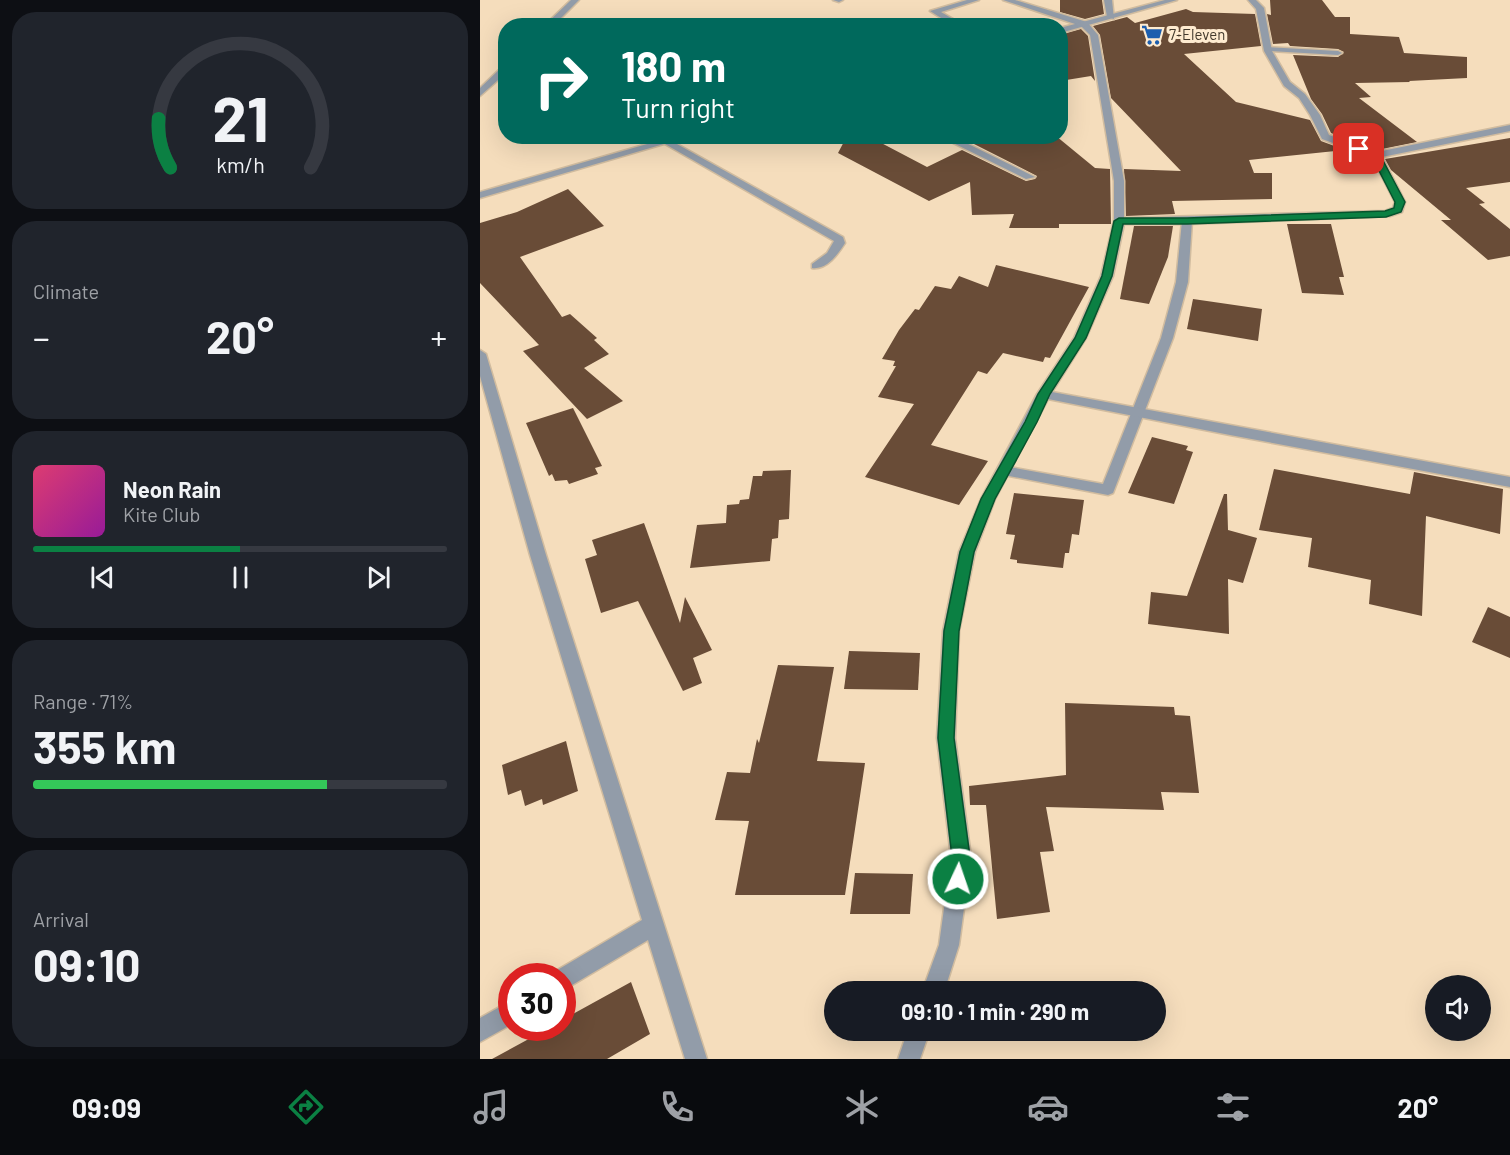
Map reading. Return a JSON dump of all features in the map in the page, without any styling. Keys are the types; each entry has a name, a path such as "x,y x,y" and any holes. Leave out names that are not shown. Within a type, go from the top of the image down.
{"street":[{"path":"556,18 575,0"},
{"path":"948,18 934,10 975,0"},
{"path":"1007,0 1065,18"},
{"path":"1108,0 1111,17"},
{"path":"1068,29 1173,0"},
{"path":"1252,0 1260,8 1268,49 1287,84 1302,96 1316,115 1325,137 1376,155 1510,128"},
{"path":"937,981 949,945 961,857 946,738 951,631 967,552 988,499 1044,394 1085,328 1107,276 1119,221 1119,181 1094,34 1084,24 1068,19"},
{"path":"1268,49 1338,52"},
{"path":"480,93 498,76"},
{"path":"480,195 661,144"},
{"path":"672,144 839,239 840,243 831,255 816,266"},
{"path":"960,144 1030,177"},
{"path":"1119,221 1386,214 1398,210 1400,202 1376,155"},
{"path":"1004,471 1108,490 1167,338 1182,282 1187,221"},
{"path":"480,354 538,555 696,1059"},
{"path":"1044,394 1140,411 1230,431 1510,482"},
{"path":"576,972 655,924"},
{"path":"480,1031 498,1020"},
{"path":"909,1059 915,1041"}],"building":[{"path":"1060,0 1102,0 1104,14 1085,19 1060,12"},
{"path":"1270,0 1322,0 1335,17 1350,17 1350,34 1399,37 1404,53 1467,57 1467,78 1355,83 1371,97 1359,98 1417,142 1377,150 1331,133 1322,114 1311,99 1293,55 1338,57 1344,52 1338,49 1290,46 1288,43 1273,44 1267,14 1271,15"},
{"path":"1186,9 1193,12 1255,14 1261,46 1184,54 1236,102 1310,120 1321,141 1345,150 1249,160 1254,173 1272,173 1272,199 1172,201 1175,214 1126,216 1124,169 1181,171 1111,98 1100,35 1093,26 1127,17 1135,23"},
{"path":"1081,29 1088,36 1095,81 1091,76 1068,80 1068,33"},
{"path":"1510,138 1510,182 1466,188 1485,203 1479,204 1510,229 1510,256 1488,260 1441,220 1451,220 1391,170 1385,159"},
{"path":"843,144 883,144 927,167 962,150 1026,181 1035,179 1037,176 974,144 1066,144 1095,168 1110,169 1111,224 1059,224 1059,228 1009,228 1014,214 972,215 970,182 929,201 838,153"},
{"path":"568,189 604,226 520,257 562,317 570,314 597,338 594,340 609,354 584,368 623,401 587,419 523,351 539,345 480,283 480,223 517,212"},
{"path":"1287,224 1331,224 1344,277 1339,277 1344,295 1302,293"},
{"path":"1134,226 1173,226 1168,257 1149,304 1120,299"},
{"path":"996,265 1089,287 1050,358 1045,357 1043,362 1003,353 987,374 978,371 931,445 988,461 959,505 865,477 914,404 878,397 896,366 893,366 895,361 882,359 899,330 915,309 919,310 935,286 951,289 959,276 988,287"},
{"path":"1193,299 1262,309 1258,341 1187,329"},
{"path":"573,408 602,466 595,468 598,474 569,484 567,480 555,481 552,474 549,476 526,423"},
{"path":"1152,437 1188,446 1186,450 1193,452 1174,504 1128,493"},
{"path":"1274,469 1410,494 1414,472 1503,489 1500,534 1426,516 1422,616 1369,604 1371,580 1308,567 1312,538 1259,530"},
{"path":"791,470 789,519 779,520 778,538 772,539 770,561 690,568 697,525 726,523 727,505 739,504 740,500 749,499 753,476 762,476 763,471"},
{"path":"1014,493 1084,500 1079,535 1072,534 1069,553 1065,553 1063,568 1017,563 1017,560 1010,559 1015,535 1006,534"},
{"path":"1224,494 1227,494 1228,530 1257,538 1243,583 1228,579 1229,634 1148,624 1151,592 1187,596"},
{"path":"644,523 680,623 685,597 712,650 693,658 702,683 683,691 638,601 601,613 585,559 597,555 592,540"},
{"path":"1488,607 1510,617 1510,658 1472,642"},
{"path":"849,651 920,653 918,690 844,689"},
{"path":"778,665 834,667 817,761 865,763 845,895 735,895 749,821 715,820 727,772 750,773"},
{"path":"1065,703 1174,707 1175,715 1190,716 1199,793 1161,792 1164,810 1046,807 1054,851 1040,852 1050,912 997,919 986,805 970,805 969,786 1066,775"},
{"path":"566,741 578,791 543,805 542,799 525,806 521,790 508,795 502,765"},
{"path":"855,873 913,874 910,914 850,914"},
{"path":"631,982 650,1034 607,1059 492,1059 525,1041 576,1041 576,1012"}],"place":[{"name":"7-Eleven","path":"1152,35"}],"route":[{"path":"958,879 961,857 946,738 951,631 967,552 988,499 1044,394 1080,338 1107,276 1119,221 1386,214 1398,210 1400,202 1376,155 1359,149"}]}
